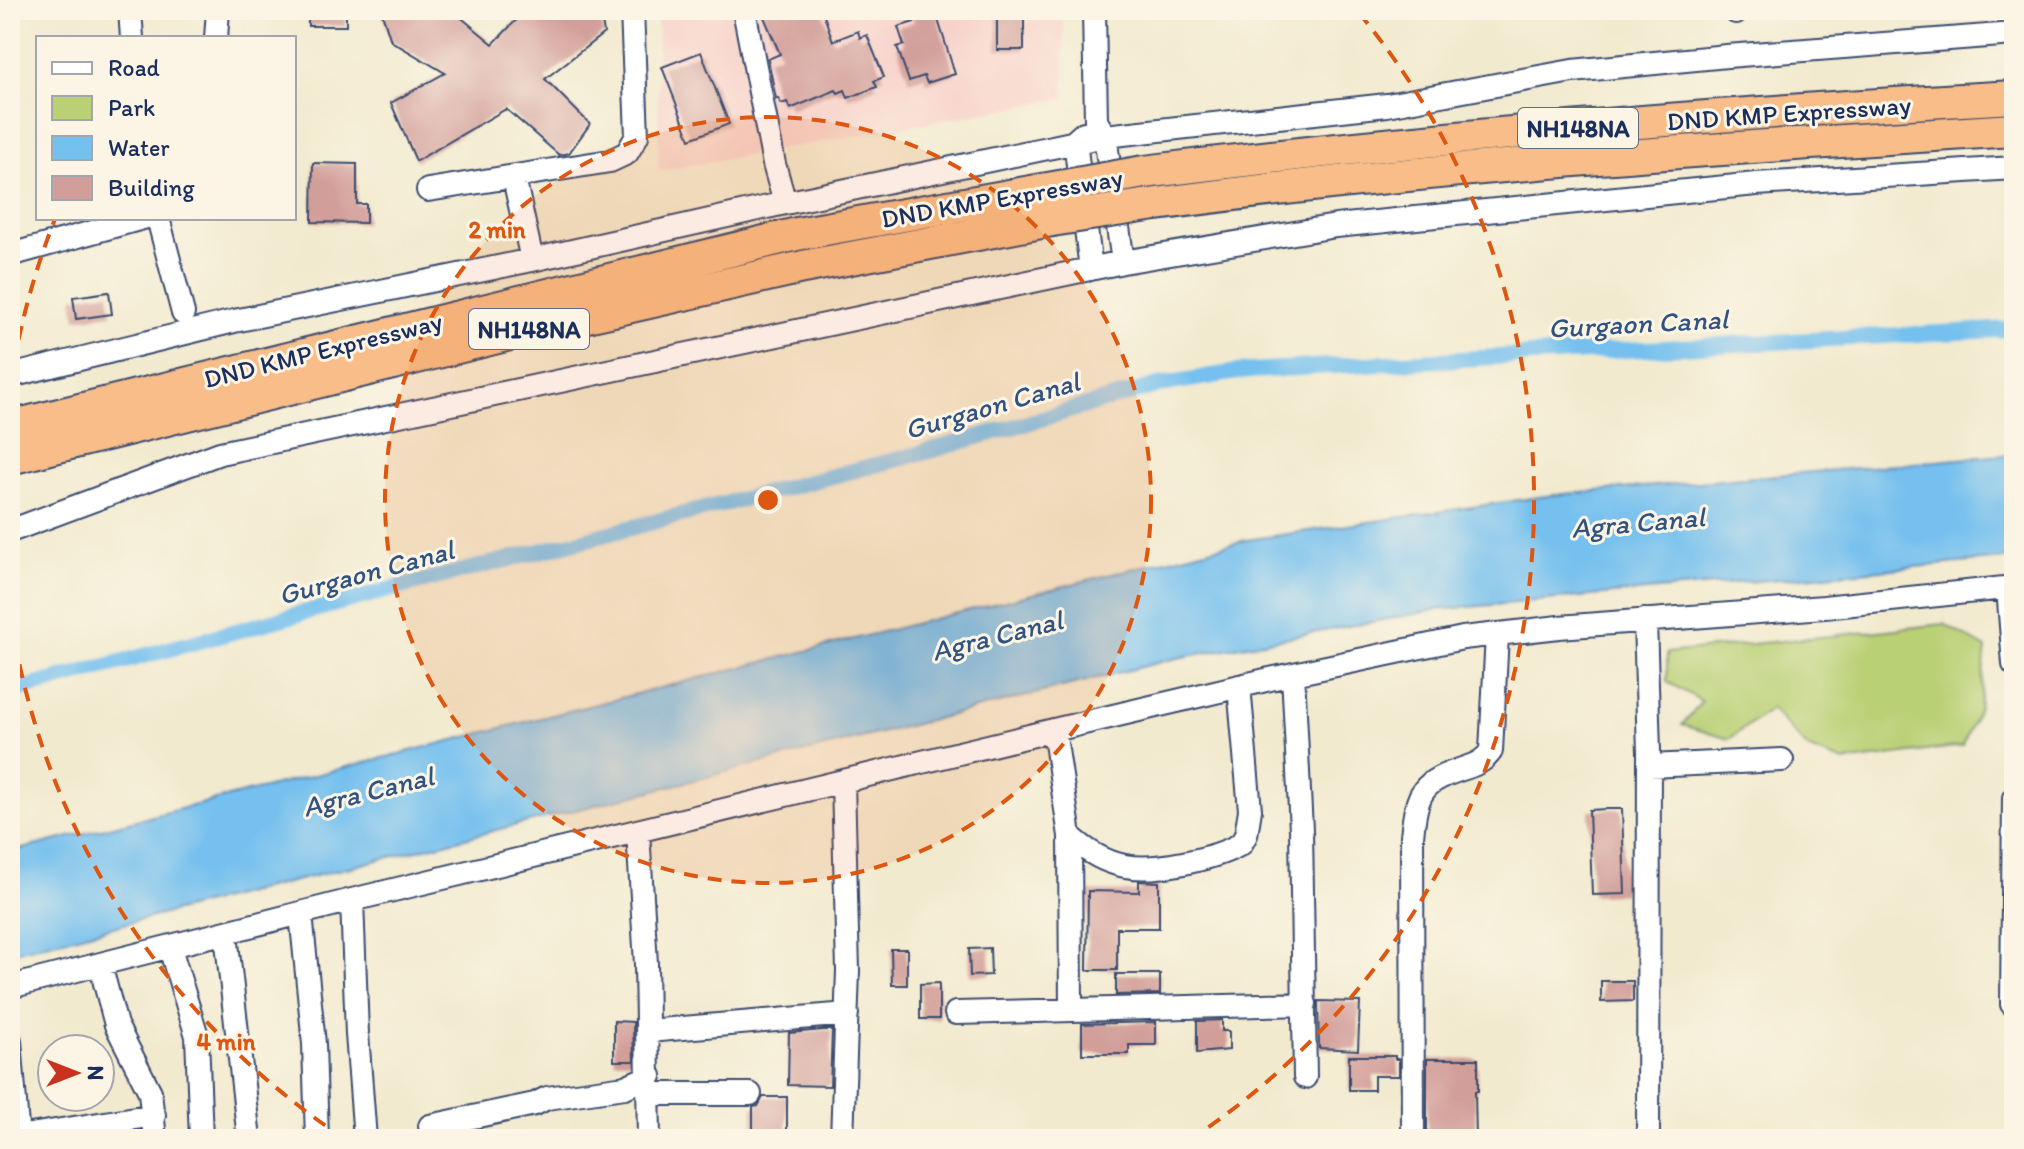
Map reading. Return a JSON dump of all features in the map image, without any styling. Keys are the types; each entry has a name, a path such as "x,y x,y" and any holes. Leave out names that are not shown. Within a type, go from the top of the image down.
{"highway":[{"name":"DND KMP Expressway","path":"10,458 530,329 803,267 1050,204 1144,172 1303,152 1452,138 2014,97"},
{"name":"DND KMP Expressway","path":"10,427 797,234 1050,204 1149,205 1305,184 1451,170 2014,130"}],"street":[{"path":"130,10 132,36"},
{"path":"216,36 218,10"},
{"path":"428,190 610,161 627,153 637,136 632,10"},
{"path":"744,10 774,164 785,203"},
{"path":"1094,10 1100,128 1123,262"},
{"path":"10,376 234,321 532,260 1075,141 1100,128 1387,105 1572,71 1757,53 2014,34"},
{"path":"1075,141 1091,269"},
{"path":"10,531 220,453 1123,262 1336,226 1756,184 2014,168"},
{"path":"514,178 532,260"},
{"path":"10,255 136,220"},
{"path":"159,220 183,313"},
{"path":"10,987 352,900 1054,730 1463,638 2011,588 2014,664"},
{"path":"1645,620 1649,766 1648,1139"},
{"path":"1413,1139 1412,836 1415,810 1427,785 1438,777 1480,763 1491,751 1497,634"},
{"path":"1293,674 1301,830 1305,1077"},
{"path":"1070,836 1095,855 1124,866 1171,865 1241,844 1246,835 1250,810 1239,686"},
{"path":"1054,730 1070,836 1071,1010"},
{"path":"1649,766 1782,760"},
{"path":"842,1139 847,1014 843,782"},
{"path":"2012,1004 2014,798"},
{"path":"638,831 650,1085 649,1139"},
{"path":"352,900 365,1139"},
{"path":"301,914 314,1044 317,1139"},
{"path":"226,934 242,1051 249,1139"},
{"path":"170,948 197,1036 201,1139"},
{"path":"100,964 116,1025 150,1092 155,1139"},
{"path":"956,1013 1305,1004"},
{"path":"648,1031 847,1014"},
{"path":"10,1041 18,1138 154,1115"},
{"path":"430,1126 524,1107 547,1098 625,1087 650,1085 750,1094"}],"shaded area":[{"path":"657,10 1063,10 1065,98 659,171"}],"green space":[{"path":"1944,624 1986,648 1979,708 1962,746 1844,762 1809,749 1771,709 1729,739 1682,725 1702,701 1667,682 1667,653"}],"water":[{"name":"Agra Canal","path":"2014,454 2014,558 1436,610 1177,658 10,953 10,852 1246,540 1553,495"}],"building":[{"path":"308,10 346,10 346,26 308,26"},
{"path":"381,10 452,10 493,44 526,10 600,10 604,33 545,79 590,124 569,153 559,155 506,109 416,161 391,103 445,73 391,41"},
{"path":"761,10 822,10 833,41 858,31 860,38 867,35 884,77 874,81 877,87 848,98 845,90 838,93 836,90 790,109 787,102 781,104 776,99 768,59 780,54"},
{"path":"909,10 935,10 955,74 927,83 924,76 909,81 897,47 904,45 898,27 914,22"},
{"path":"997,10 1024,10 1024,50 997,50"},
{"path":"701,52 729,124 690,139 662,67"},
{"path":"313,163 357,164 357,204 366,204 366,223 312,222"},
{"path":"109,292 112,314 76,319 73,297"},
{"path":"1622,809 1625,894 1592,895 1589,810"},
{"path":"1139,881 1159,882 1159,928 1117,928 1117,970 1087,970 1088,891 1139,892"},
{"path":"990,948 991,975 970,976 969,949"},
{"path":"891,949 907,949 907,985 892,985"},
{"path":"1116,974 1160,974 1160,994 1116,995"},
{"path":"1601,981 1633,981 1633,1001 1601,1002"},
{"path":"939,983 939,1019 920,1019 920,984"},
{"path":"1318,1001 1360,1002 1358,1050 1319,1048"},
{"path":"1222,1020 1222,1031 1229,1031 1229,1050 1197,1053 1197,1021"},
{"path":"614,1021 633,1022 634,1061 614,1061"},
{"path":"1156,1022 1156,1045 1129,1045 1129,1054 1082,1054 1082,1024"},
{"path":"832,1030 830,1086 788,1085 789,1033"},
{"path":"1349,1056 1395,1056 1399,1059 1399,1076 1374,1076 1374,1090 1349,1090"},
{"path":"1427,1059 1478,1059 1476,1139 1427,1139"},
{"path":"763,1097 787,1097 787,1132 753,1132 753,1107 758,1106"}],"waterway":[{"name":"Gurgaon Canal","path":"10,692 373,594 922,453 1159,385 1237,372 1312,367 2014,329"}]}
